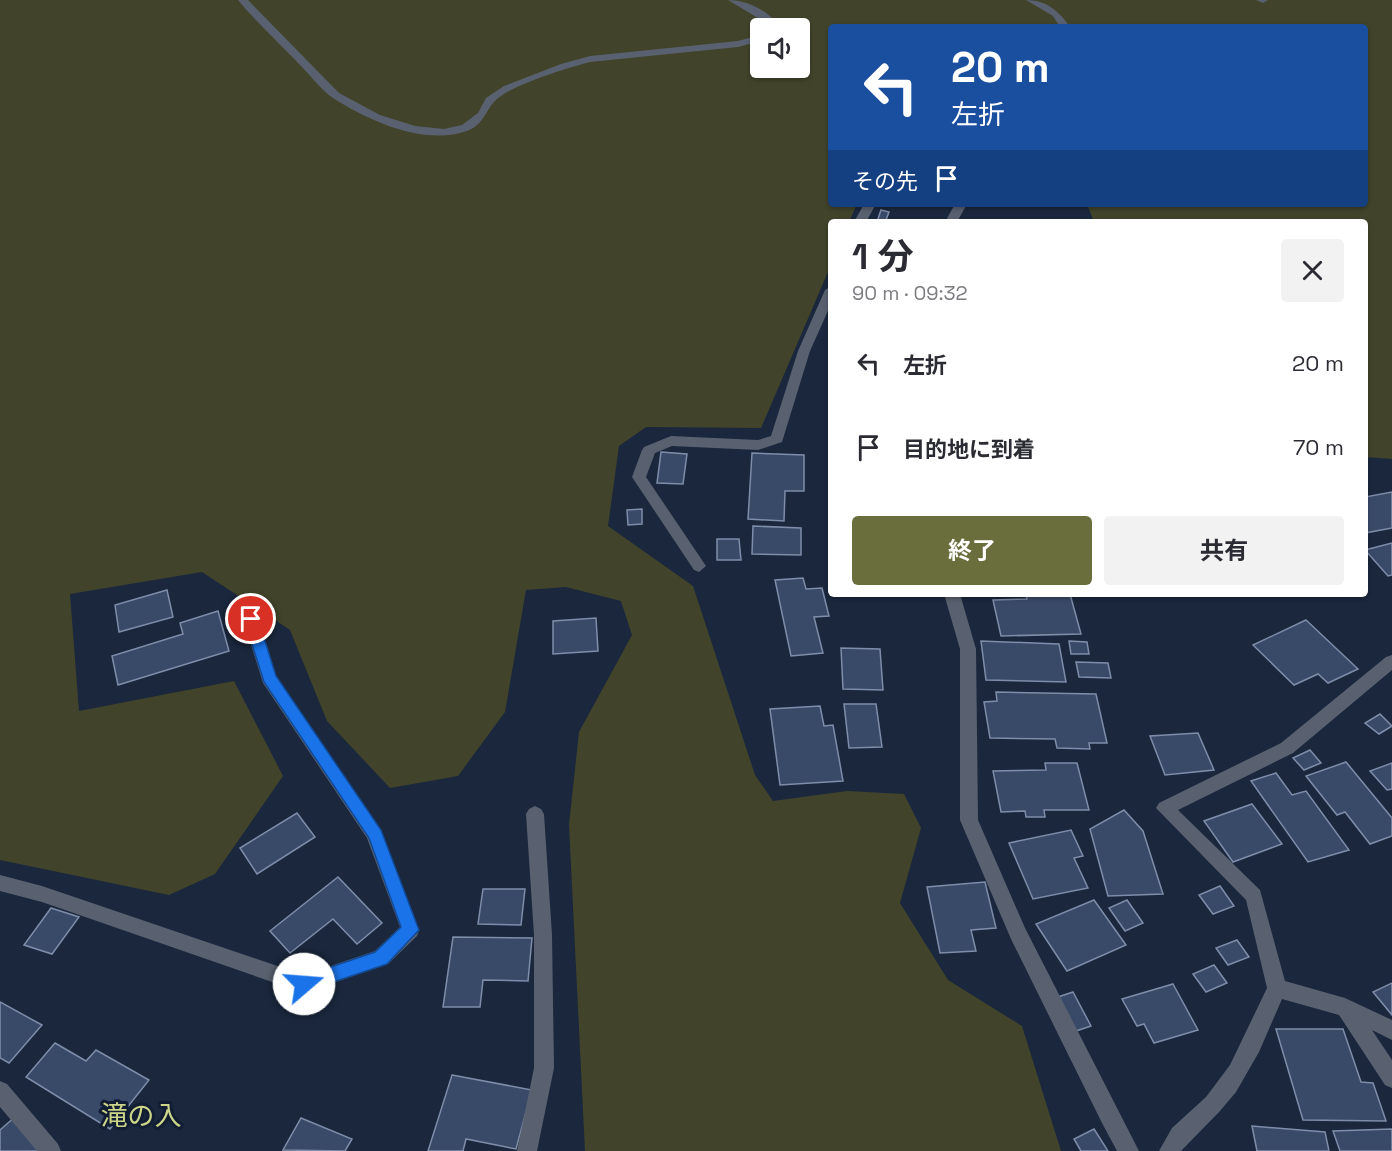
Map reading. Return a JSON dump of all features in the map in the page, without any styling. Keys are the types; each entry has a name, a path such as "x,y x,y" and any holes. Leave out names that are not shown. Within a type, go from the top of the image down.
{"street":[{"path":"243,0 335,95 376,117 414,129 444,132 465,128 482,115 490,100 508,88 564,66 590,59 738,44 750,41"},
{"path":"733,0 768,18"},
{"path":"1031,0 1056,14 1063,24"},
{"path":"699,566 639,477 649,450 671,441 758,445 777,439 804,351 828,297"},
{"path":"953,597 968,649 969,820 1018,933 1109,1116 1130,1151"},
{"path":"0,883 42,894 304,984 381,958 410,930 375,835 269,678 251,619"},
{"path":"1169,1151 1176,1138 1219,1098 1252,1048 1277,988 1254,896 1165,808 1287,748 1392,662"},
{"path":"527,1151 543,1068 543,935 535,814"},
{"path":"1277,988 1345,1007 1392,1030"},
{"path":"1345,1007 1392,1078"},
{"path":"0,1091 51,1151"}],"green space":[{"path":"0,0 1392,0 1392,459 1368,457 1368,219 1093,219 1088,207 1368,207 1368,24 828,24 828,207 856,207 850,219 828,219 828,272 761,428 646,427 619,446 608,526 693,586 755,775 773,801 847,791 904,794 921,828 900,903 948,980 1022,1026 1061,1151 585,1151 569,825 579,732 632,635 621,601 566,587 526,590 505,712 458,776 390,788 327,721 290,630 202,572 70,594 79,711 234,681 283,776 215,874 169,895 0,860"}],"building":[{"path":"881,210 889,212 886,219 878,219"},
{"path":"661,452 687,454 683,484 657,483"},
{"path":"752,453 804,455 804,491 785,491 784,521 748,519"},
{"path":"1392,492 1392,528 1368,532 1368,496"},
{"path":"642,509 642,524 628,525 627,510"},
{"path":"753,526 801,528 801,555 752,554"},
{"path":"717,539 739,539 741,560 717,560"},
{"path":"1392,543 1392,575 1388,576 1368,553 1368,549"},
{"path":"803,578 806,589 822,588 829,616 814,617 823,653 791,656 775,580"},
{"path":"167,590 173,617 119,632 115,605"},
{"path":"1026,597 1071,597 1081,634 1001,636 993,600 1027,599"},
{"path":"218,611 229,651 118,685 112,656 183,634 180,623"},
{"path":"596,618 598,651 553,654 553,621"},
{"path":"1306,620 1358,669 1328,683 1318,674 1294,685 1253,645"},
{"path":"981,641 1059,644 1066,682 986,680"},
{"path":"1069,641 1087,642 1089,654 1071,654"},
{"path":"841,648 880,649 883,690 843,689"},
{"path":"1076,662 1108,663 1111,678 1079,677"},
{"path":"996,692 1096,694 1107,743 1089,743 1090,749 1057,748 1055,739 990,738 984,702 997,701"},
{"path":"844,704 876,704 882,747 849,748"},
{"path":"820,706 824,726 833,725 843,781 780,785 770,709"},
{"path":"1380,714 1392,726 1379,734 1365,723"},
{"path":"1198,733 1214,770 1165,775 1150,736"},
{"path":"1310,750 1321,763 1304,770 1293,758"},
{"path":"1346,762 1392,818 1392,836 1370,844 1345,812 1337,815 1306,776"},
{"path":"1045,763 1077,763 1089,810 1044,810 1045,817 1026,817 1025,811 1001,812 993,771 1046,770"},
{"path":"1392,763 1392,789 1387,790 1370,771"},
{"path":"1276,773 1292,795 1306,791 1349,850 1308,862 1251,781"},
{"path":"1252,804 1282,844 1233,862 1204,821"},
{"path":"1124,810 1143,831 1163,894 1108,896 1090,829"},
{"path":"297,813 315,837 257,874 240,848"},
{"path":"1071,830 1083,856 1074,858 1088,888 1033,899 1009,843"},
{"path":"338,877 382,923 357,944 333,919 290,953 270,931"},
{"path":"985,882 996,928 971,930 976,951 940,953 927,887"},
{"path":"1220,886 1234,906 1213,914 1199,895"},
{"path":"483,889 525,889 521,925 478,924"},
{"path":"1094,900 1126,945 1067,971 1036,924"},
{"path":"1127,900 1143,923 1125,931 1109,908"},
{"path":"51,908 79,917 52,954 24,945"},
{"path":"453,937 532,938 528,981 483,980 480,1007 443,1007"},
{"path":"1237,940 1249,957 1228,965 1216,948"},
{"path":"1214,965 1227,983 1206,992 1193,974"},
{"path":"1392,983 1392,1015 1373,992"},
{"path":"1173,984 1198,1030 1154,1043 1144,1024 1137,1026 1122,999"},
{"path":"1073,992 1091,1026 1076,1031 1058,997"},
{"path":"0,1002 42,1025 9,1063 0,1058"},
{"path":"1276,1029 1343,1029 1361,1082 1373,1083 1386,1121 1303,1120"},
{"path":"55,1043 86,1061 96,1050 149,1080 110,1129 26,1077"},
{"path":"452,1075 532,1090 516,1149 466,1139 463,1151 428,1151"},
{"path":"16,1116 43,1151 0,1151 0,1130"},
{"path":"301,1118 352,1139 345,1151 283,1150"},
{"path":"1252,1126 1325,1132 1329,1151 1257,1151"},
{"path":"1094,1129 1108,1151 1081,1151 1074,1139"},
{"path":"1392,1129 1392,1151 1340,1151 1333,1131"}],"district":[{"name":"滝の入","path":"141,1116"}],"route":[{"path":"251,619 269,678 375,835 400,896 410,930 381,958 304,984"}]}
